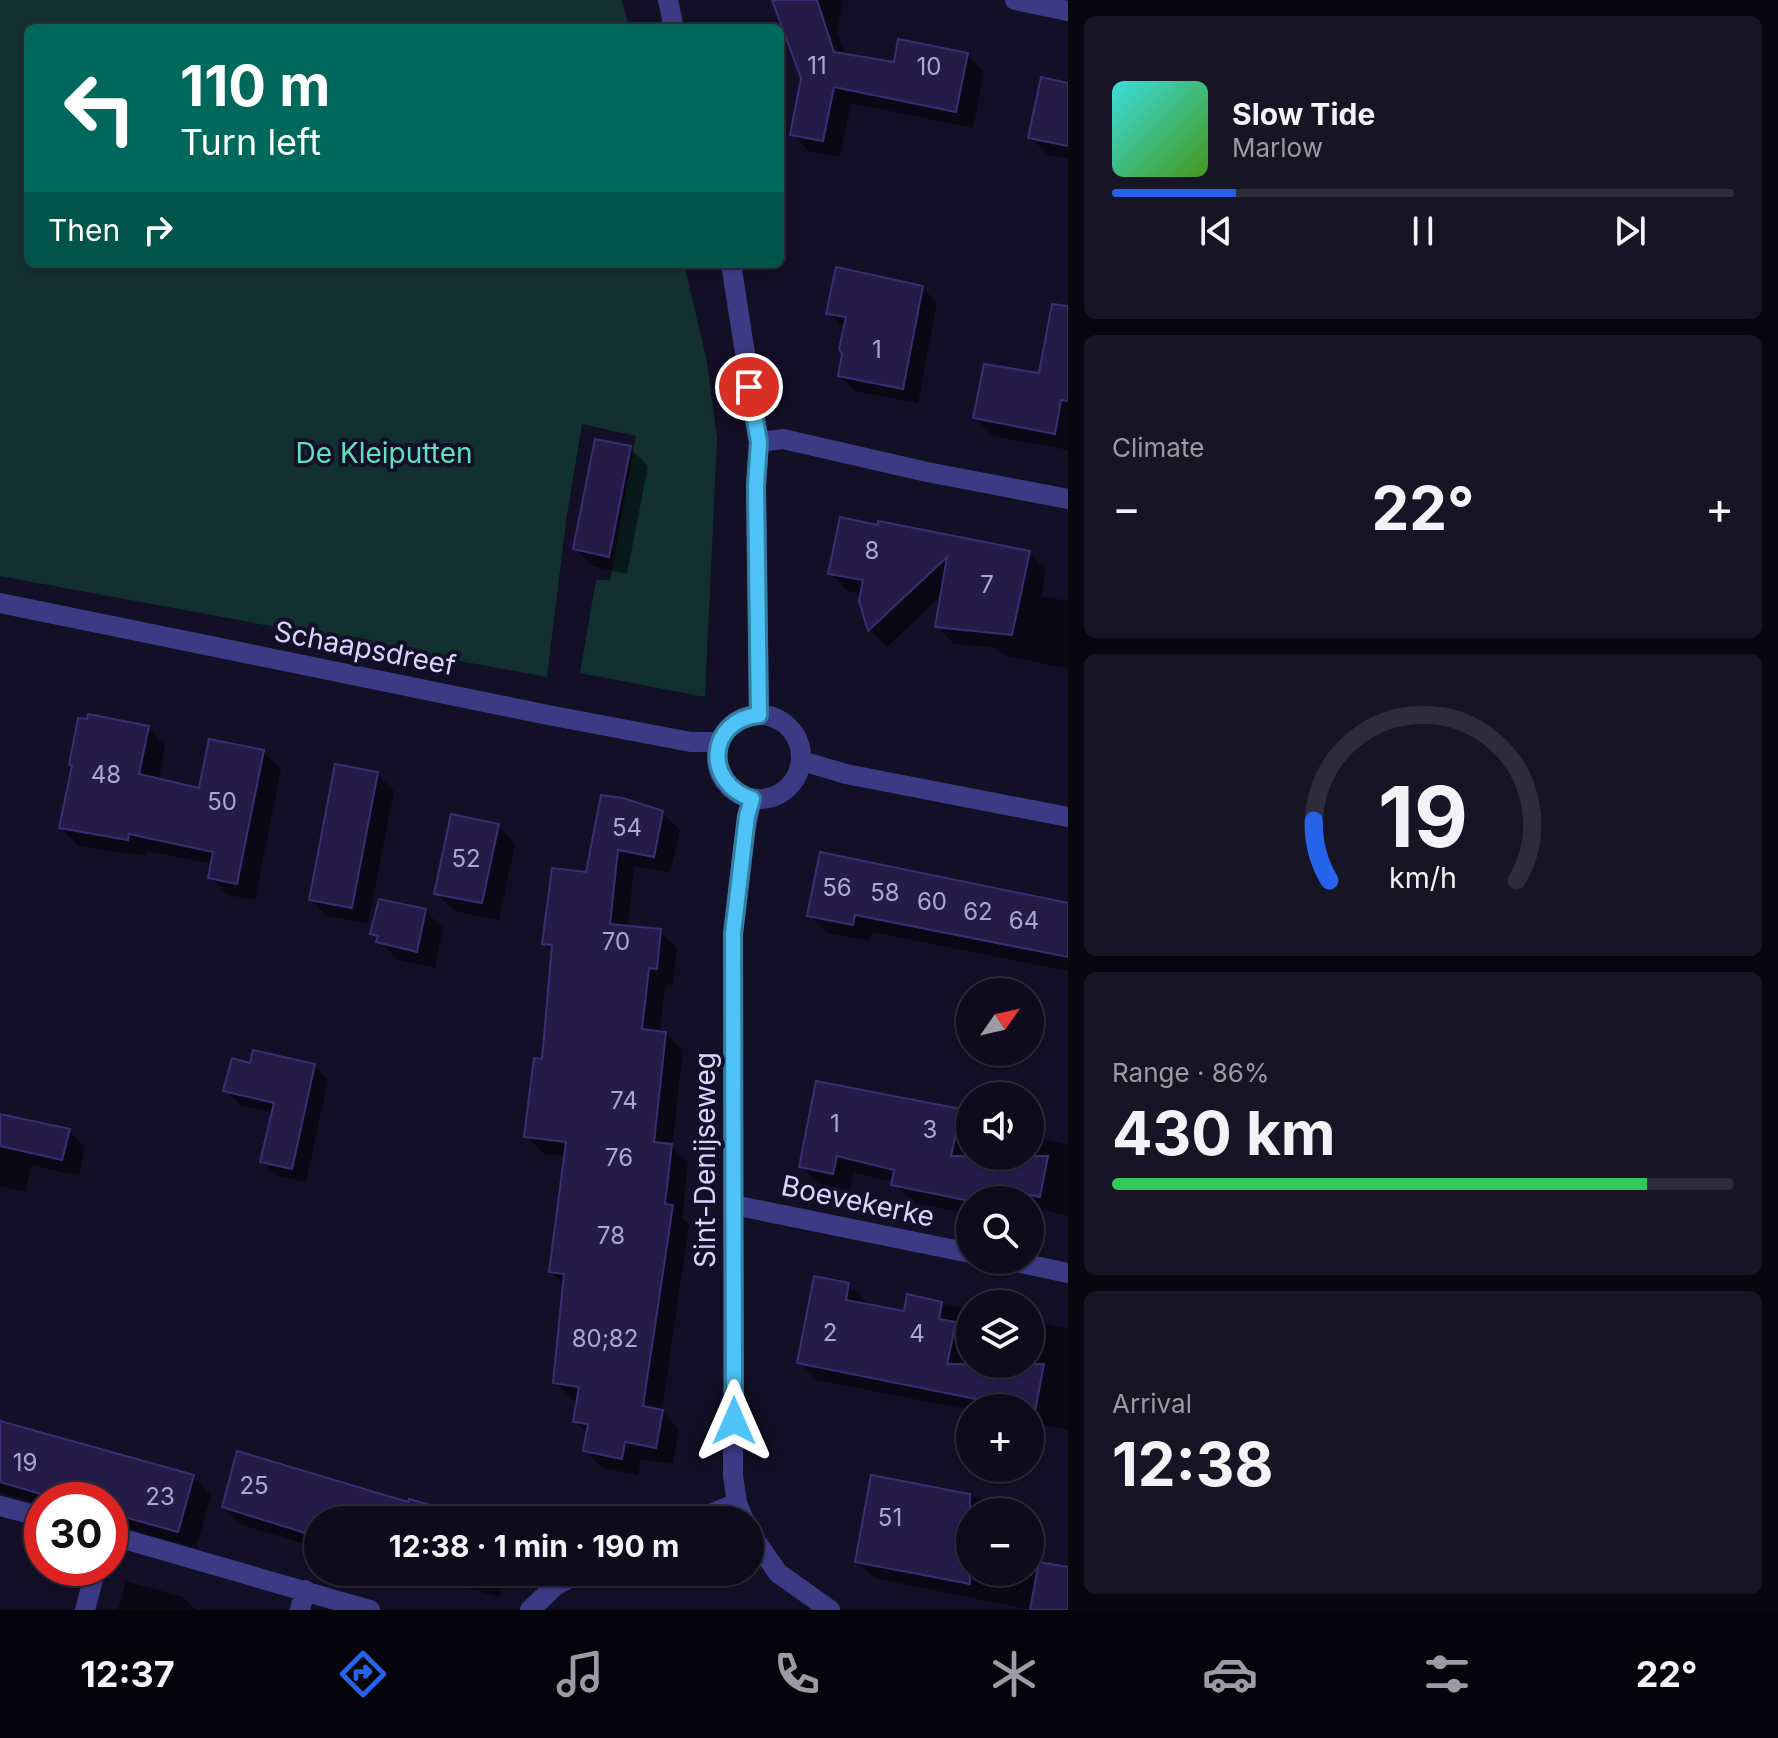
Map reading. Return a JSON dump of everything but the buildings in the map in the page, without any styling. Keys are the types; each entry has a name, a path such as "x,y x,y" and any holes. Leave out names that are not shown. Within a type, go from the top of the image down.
{"street":[{"path":"668,0 673,24"},
{"path":"1015,0 1068,11"},
{"path":"732,268 759,442 756,501 759,715"},
{"path":"759,442 783,439 927,472 1068,499"},
{"name":"Schaapsdreef","path":"0,603 556,716 691,742 720,742"},
{"path":"759,715 769,716 788,726 799,744 802,761 795,781 783,793 768,799 739,795 722,778 717,754 727,730 738,720 759,715"},
{"path":"802,761 846,774 1068,817"},
{"name":"Sint-Denijseweg","path":"740,1506 733,1476 733,934 746,824 752,799"},
{"name":"Boevekerke","path":"734,1205 956,1250"},
{"path":"1044,1268 1068,1273"},
{"path":"0,1506 24,1512"},
{"path":"128,1541 303,1600 370,1610"},
{"path":"764,1553 778,1573 830,1610"},
{"path":"85,1610 91,1586"},
{"path":"530,1610 556,1586"}],"green space":[{"name":"De Kleiputten","path":"0,0 622,0 628,24 24,24 24,268 685,268 707,362 717,438 705,697 580,673 596,580 610,580 636,436 582,424 566,521 547,677 0,576"}],"route":[{"path":"734,1421 733,934 747,816 752,799 739,795 722,778 717,754 722,736 732,724 745,717 759,715 756,486 759,442 749,387"}]}
